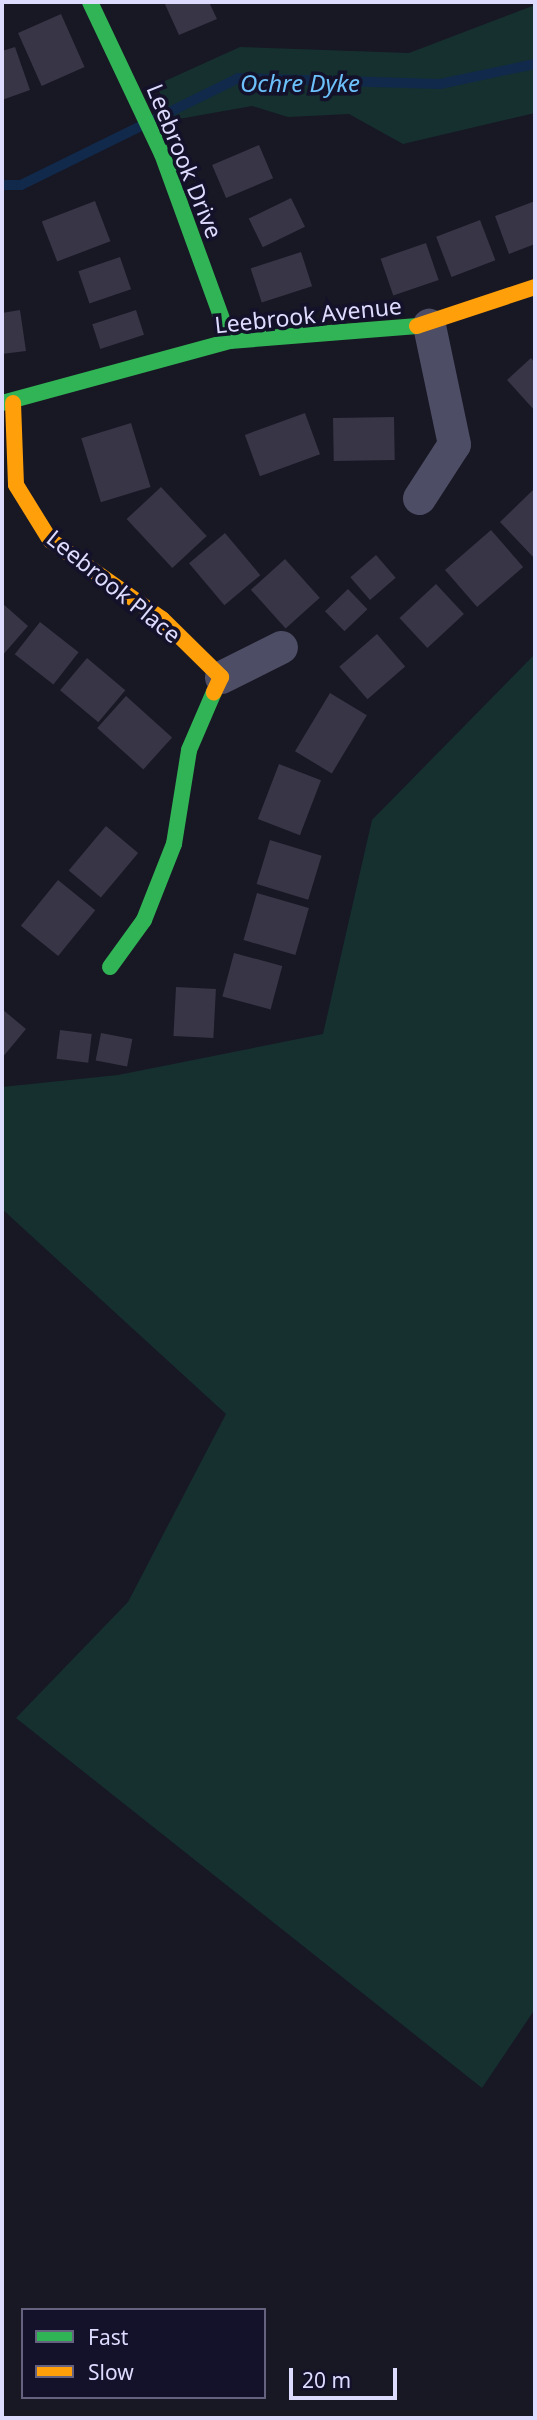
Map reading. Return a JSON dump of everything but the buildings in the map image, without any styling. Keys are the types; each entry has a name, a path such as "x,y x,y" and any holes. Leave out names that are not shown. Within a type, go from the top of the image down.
{"street":[{"name":"Leebrook Drive","path":"90,2 162,154 230,341"},
{"name":"Leebrook Avenue","path":"7,403 230,341 429,325 535,287"},
{"path":"419,498 454,444 429,325"},
{"name":"Leebrook Place","path":"7,403 16,485 50,540 162,620 221,677"},
{"path":"110,967 144,920 174,844 189,750 221,677 281,647"}],"green space":[{"path":"535,5 535,113 403,144 349,114 288,117 252,106 173,120 156,85 240,47 409,53"},
{"path":"535,654 535,2009 482,2088 16,1718 128,1602 226,1414 2,1209 2,1087 118,1075 323,1034 372,820"}],"waterway":[{"name":"Ochre Dyke","path":"2,185 21,185 238,78 440,84 535,64"}],"traffic: fast":[{"path":"90,2 162,154 230,341"},
{"path":"2,403 230,341 417,326"},
{"path":"110,967 144,920 174,844 189,750 214,692"}],"traffic: slow":[{"path":"417,326 535,287"},
{"path":"13,403 16,485 50,540 162,619 221,677 214,692"}]}
